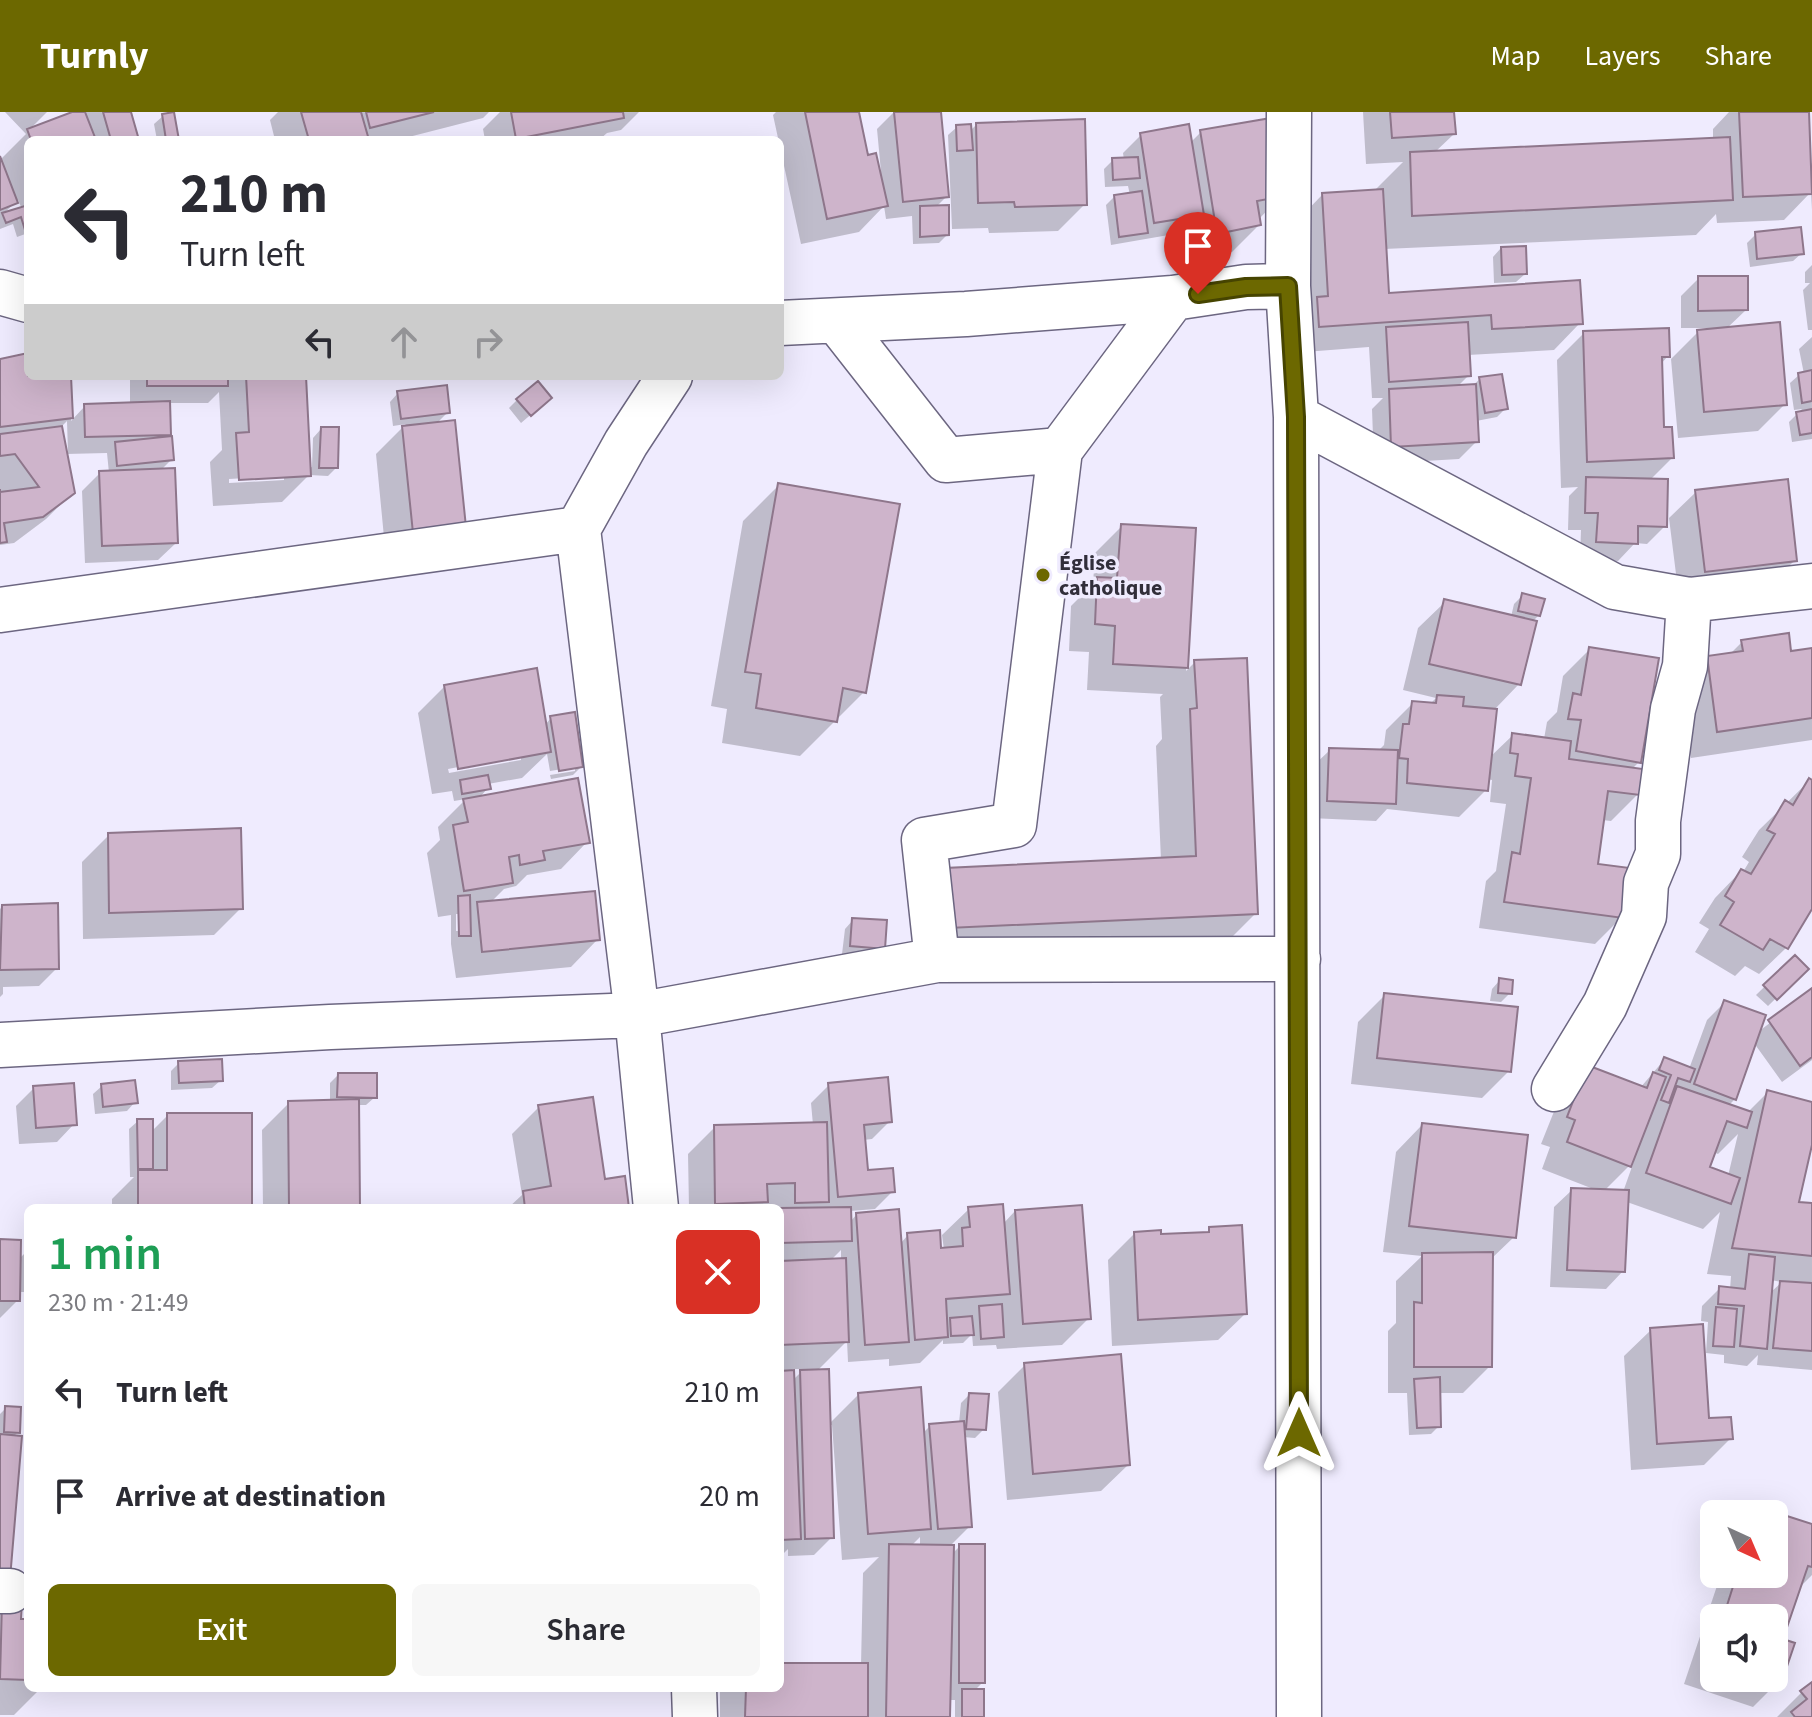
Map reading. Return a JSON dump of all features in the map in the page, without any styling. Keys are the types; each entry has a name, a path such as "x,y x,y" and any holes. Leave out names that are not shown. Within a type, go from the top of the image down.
{"street":[{"path":"1289,112 1288,286 1296,417 1299,1717"},
{"path":"784,323 1173,298 1246,287 1288,286"},
{"path":"0,292 24,299"},
{"path":"937,960 924,840 1014,825 1060,450 1173,298"},
{"path":"837,321 946,460 1060,450"},
{"path":"656,1204 637,1015 578,529 626,443 667,380"},
{"path":"1296,417 1615,587 1689,600 1812,586"},
{"path":"0,610 578,529"},
{"path":"1554,1089 1605,1005 1644,916 1646,883 1658,854 1658,821 1673,709 1685,666 1689,600"},
{"path":"0,1045 330,1027 637,1015 937,960 1298,959"},
{"path":"694,1692 695,1717"}],"building":[{"path":"72,112 85,112 94,136 30,136 27,129"},
{"path":"103,112 131,112 138,136 110,136"},
{"path":"174,112 178,136 165,136 162,114"},
{"path":"301,112 361,112 368,136 308,136"},
{"path":"366,112 434,112 370,128"},
{"path":"511,112 623,112 624,118 531,136 515,136"},
{"path":"805,112 859,112 868,155 876,153 888,206 827,219"},
{"path":"894,112 941,112 949,197 903,202"},
{"path":"1390,112 1454,112 1456,134 1392,138"},
{"path":"1739,112 1809,112 1812,194 1743,197"},
{"path":"1271,118 1284,196 1257,201 1261,225 1217,234 1200,130"},
{"path":"1085,119 1087,205 1015,207 1014,202 978,203 976,123"},
{"path":"971,124 973,150 957,151 956,125"},
{"path":"1189,124 1204,215 1154,223 1140,133"},
{"path":"1730,137 1733,200 1412,216 1410,152"},
{"path":"0,156 18,203 0,210"},
{"path":"1138,157 1140,178 1113,180 1112,158"},
{"path":"1383,189 1389,293 1580,280 1583,324 1492,329 1491,315 1319,327 1317,297 1328,296 1322,193"},
{"path":"1142,191 1148,233 1119,237 1114,195"},
{"path":"949,205 949,235 920,237 920,206"},
{"path":"24,206 24,227 21,217 6,223 2,213"},
{"path":"1801,227 1804,254 1757,259 1755,232"},
{"path":"1526,246 1527,274 1502,275 1501,247"},
{"path":"1698,276 1748,276 1748,310 1698,311"},
{"path":"1468,322 1471,376 1389,382 1386,327"},
{"path":"1780,322 1787,405 1704,412 1697,330"},
{"path":"1669,328 1670,357 1662,357 1664,427 1672,427 1674,458 1587,462 1583,331"},
{"path":"24,354 24,380 71,380 73,418 0,427 0,359"},
{"path":"1812,370 1812,401 1802,403 1798,373"},
{"path":"1502,374 1508,409 1485,413 1479,377"},
{"path":"147,380 228,380 228,386 147,386"},
{"path":"246,380 306,380 311,476 239,480 236,433 249,432"},
{"path":"538,381 552,398 531,416 516,399"},
{"path":"1476,384 1479,442 1391,447 1389,389"},
{"path":"447,385 450,413 401,419 397,391"},
{"path":"170,401 171,435 85,437 84,404"},
{"path":"1812,409 1812,433 1800,435 1796,412"},
{"path":"455,420 466,527 413,533 402,426"},
{"path":"62,426 75,493 43,517 4,523 7,542 0,543 0,492 39,487 15,454 0,456 0,434"},
{"path":"321,427 339,427 338,468 319,468"},
{"path":"172,436 174,460 117,466 115,442"},
{"path":"175,468 178,543 102,546 99,471"},
{"path":"1586,477 1668,479 1667,527 1638,526 1638,544 1596,542 1598,513 1585,513"},
{"path":"1788,479 1797,561 1705,572 1695,490"},
{"path":"778,483 900,504 866,693 843,688 837,722 756,708 761,674 745,672"},
{"path":"1121,524 1196,528 1188,668 1113,664 1115,626 1095,624 1097,577 1117,578"},
{"path":"1522,593 1545,599 1540,616 1518,611"},
{"path":"1444,599 1537,621 1521,685 1429,664"},
{"path":"1789,633 1791,651 1812,648 1812,718 1717,732 1707,656 1743,651 1741,640"},
{"path":"1589,647 1659,658 1641,763 1576,751 1581,720 1568,719 1573,693 1581,695"},
{"path":"1247,658 1258,914 948,928 945,868 1196,856 1190,709 1197,708 1194,660"},
{"path":"537,668 551,752 458,769 444,685"},
{"path":"1437,695 1464,697 1463,706 1497,709 1488,791 1407,783 1408,759 1399,758 1403,724 1409,724 1412,701 1436,703"},
{"path":"575,712 583,767 559,771 550,716"},
{"path":"1512,733 1571,741 1569,759 1643,769 1640,795 1608,791 1598,864 1630,868 1623,918 1504,902 1512,852 1520,854 1531,778 1515,776 1518,754 1510,753"},
{"path":"1329,748 1398,750 1396,804 1327,801"},
{"path":"488,775 491,789 462,794 460,780"},
{"path":"578,778 590,843 543,851 545,860 520,865 519,855 509,857 513,883 464,891 453,825 468,822 463,799"},
{"path":"1809,778 1812,780 1812,909 1788,949 1770,939 1763,950 1720,925 1734,902 1725,896 1741,869 1751,874 1775,834 1767,830 1785,800 1793,805"},
{"path":"241,828 243,909 109,913 108,833"},
{"path":"595,891 600,940 482,952 477,902"},
{"path":"470,895 471,936 459,936 458,896"},
{"path":"58,903 59,969 0,970 2,905"},
{"path":"852,918 887,920 885,949 850,946"},
{"path":"1795,955 1809,969 1777,1000 1763,985"},
{"path":"1499,978 1513,980 1512,994 1498,993"},
{"path":"1812,988 1812,1057 1800,1066 1768,1020"},
{"path":"1384,993 1518,1007 1511,1072 1377,1058"},
{"path":"1724,1000 1766,1015 1736,1100 1694,1084"},
{"path":"1664,1057 1695,1069 1690,1082 1678,1078 1669,1103 1661,1100 1671,1075 1659,1070"},
{"path":"222,1059 223,1081 179,1083 178,1061"},
{"path":"1587,1065 1647,1088 1653,1072 1666,1077 1631,1167 1567,1142 1575,1120 1567,1117"},
{"path":"338,1073 377,1073 377,1098 337,1097"},
{"path":"888,1077 892,1122 864,1125 868,1170 893,1168 895,1192 838,1197 828,1083"},
{"path":"135,1080 138,1103 103,1107 101,1084"},
{"path":"74,1083 77,1125 36,1128 33,1086"},
{"path":"1677,1086 1752,1112 1747,1128 1727,1121 1710,1167 1740,1178 1731,1204 1646,1173"},
{"path":"1767,1090 1812,1102 1812,1145 1799,1202 1812,1203 1812,1256 1732,1248"},
{"path":"593,1097 605,1179 625,1176 628,1204 525,1204 523,1191 551,1186 538,1105"},
{"path":"359,1099 360,1204 289,1204 288,1101"},
{"path":"167,1113 252,1113 252,1204 138,1204 138,1170 167,1170"},
{"path":"137,1119 153,1119 153,1169 138,1169"},
{"path":"827,1122 829,1202 795,1203 795,1183 767,1184 768,1202 715,1204 714,1125"},
{"path":"1422,1123 1528,1135 1516,1238 1409,1226"},
{"path":"1571,1188 1629,1190 1625,1272 1567,1270"},
{"path":"1003,1204 1010,1294 946,1299 948,1337 915,1340 907,1233 940,1230 941,1248 963,1246 962,1228 970,1227 968,1207"},
{"path":"1082,1205 1091,1319 1023,1324 1015,1210"},
{"path":"851,1207 852,1241 784,1243 784,1208"},
{"path":"899,1209 909,1342 865,1345 856,1213"},
{"path":"1242,1225 1247,1314 1138,1320 1134,1232 1209,1232 1209,1227"},
{"path":"0,1239 21,1240 20,1301 0,1301"},
{"path":"1493,1252 1492,1367 1414,1367 1414,1302 1422,1303 1422,1253"},
{"path":"1749,1254 1775,1257 1767,1349 1740,1346 1744,1306 1718,1304 1719,1286 1745,1289"},
{"path":"846,1258 849,1342 784,1345 784,1261"},
{"path":"1780,1281 1812,1283 1812,1351 1773,1348"},
{"path":"1002,1304 1004,1337 981,1339 979,1306"},
{"path":"1716,1307 1737,1309 1734,1347 1713,1346"},
{"path":"972,1316 974,1335 951,1336 950,1318"},
{"path":"1703,1324 1709,1418 1731,1417 1733,1439 1657,1444 1650,1328"},
{"path":"1121,1354 1130,1465 1033,1474 1024,1363"},
{"path":"829,1369 834,1538 805,1539 800,1370"},
{"path":"794,1370 801,1539 784,1540 784,1371"},
{"path":"1440,1377 1441,1427 1417,1428 1414,1379"},
{"path":"921,1387 931,1529 868,1534 858,1393"},
{"path":"969,1393 989,1394 986,1430 966,1429"},
{"path":"5,1406 21,1407 20,1433 4,1432"},
{"path":"964,1421 972,1527 938,1529 929,1424"},
{"path":"0,1434 22,1436 10,1579 0,1578"},
{"path":"1788,1516 1812,1524 1812,1567 1808,1566 1788,1624 1788,1604 1727,1604 1733,1588 1788,1588"},
{"path":"889,1544 954,1545 950,1717 886,1717"},
{"path":"959,1544 985,1544 985,1683 959,1683"},
{"path":"2,1602 22,1602 24,1680 0,1679"},
{"path":"1788,1641 1795,1643 1788,1663"},
{"path":"784,1663 868,1663 868,1717 745,1717 746,1692 784,1692"},
{"path":"1812,1682 1812,1717 1795,1717 1791,1712 1807,1699 1800,1691"},
{"path":"962,1689 984,1689 984,1717 962,1717"}],"place":[{"name":"Église catholique","path":"1043,575"}],"route":[{"path":"1198,294 1246,287 1288,286 1296,417 1299,1433"}]}
